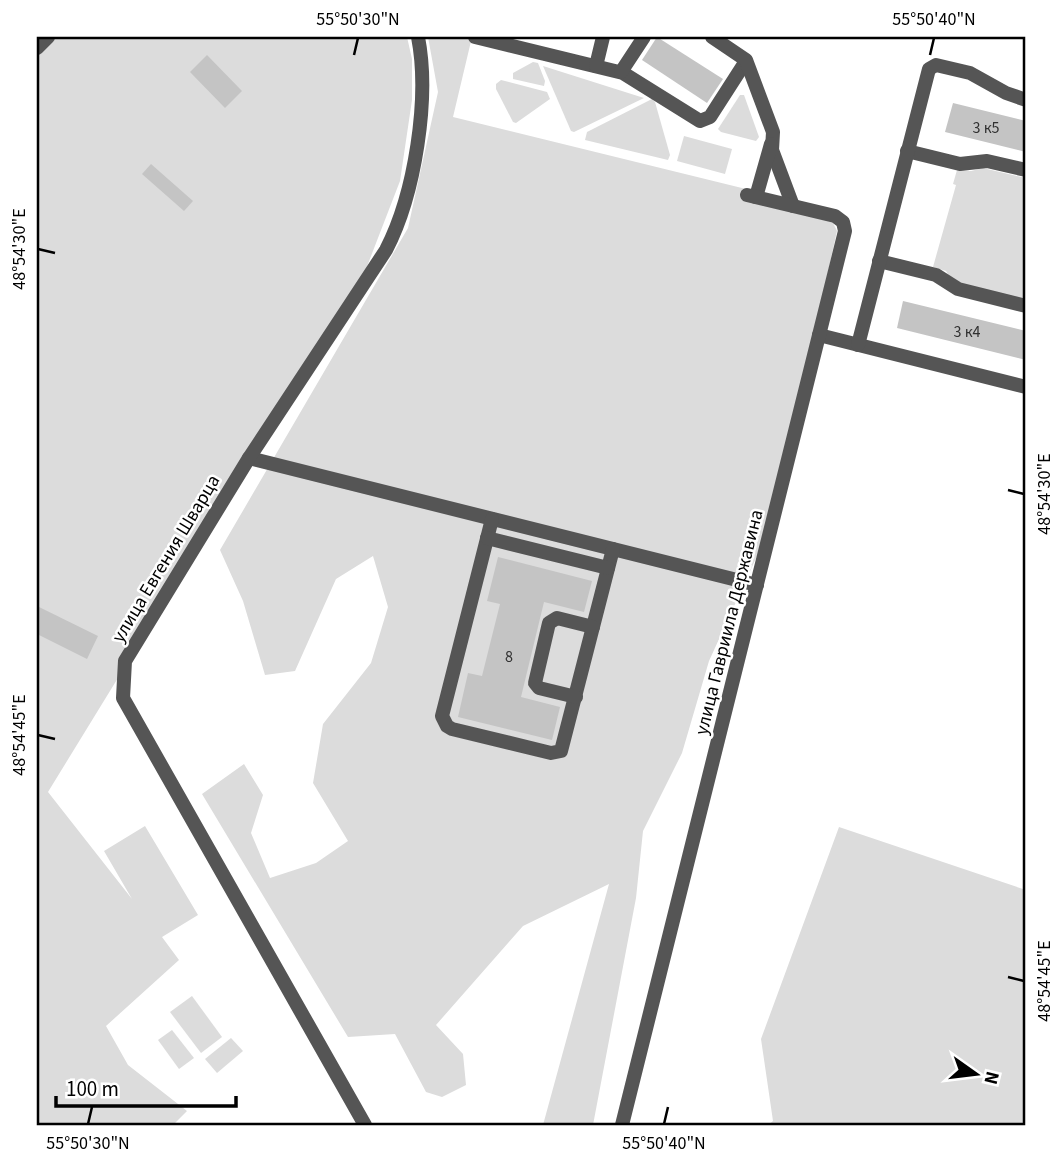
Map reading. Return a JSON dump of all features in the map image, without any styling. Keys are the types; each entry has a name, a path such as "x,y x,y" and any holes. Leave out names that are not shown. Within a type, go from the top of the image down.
{"street":[{"path":"37,48 48,37"},
{"name":"улица Евгения Шварца","path":"365,1125 123,698 125,661 249,458 386,250 400,223 412,175 424,82 418,37"},
{"path":"475,37 494,39 621,72 695,120 703,121 710,117 746,61"},
{"path":"596,66 603,37"},
{"path":"621,72 644,37"},
{"path":"712,37 746,61 773,132 752,196 793,206"},
{"path":"858,345 926,73 932,66 971,74 1006,93 1026,100"},
{"path":"771,143 793,206"},
{"path":"907,151 960,164 985,160 1026,170"},
{"name":"улица Гавриила Державина","path":"622,1125 845,231 845,226 835,216 793,206"},
{"path":"879,261 936,275 958,289 1026,306"},
{"path":"819,335 1026,387"},
{"path":"249,458 757,585"},
{"path":"492,519 442,716 443,721 452,729 557,753 564,746 613,549"},
{"path":"487,538 608,568"},
{"path":"576,697 536,685 547,635 554,618 593,627"}],"shaded area":[{"path":"37,37 407,37 412,59 412,100 400,181 361,282 48,792 132,899 104,851 145,826 198,915 162,937 179,960 106,1026 128,1065 187,1111 173,1125 37,1125"},
{"path":"428,37 472,37 453,117 746,189 828,220 837,231 773,521 709,661 682,753 643,831 636,898 593,1125 543,1125 609,884 523,926 436,1025 463,1054 466,1085 442,1097 426,1092 395,1034 348,1037 202,794 244,764 263,795 251,833 270,878 316,863 348,841 313,783 323,724 371,663 388,607 373,556 336,579 295,671 265,675 243,601 220,550 408,228 438,92"},
{"path":"533,62 538,63 545,81 544,86 513,79 513,73"},
{"path":"543,66 644,98 574,132 571,131"},
{"path":"501,80 547,92 550,99 516,123 513,122 496,89 496,84"},
{"path":"740,95 744,95 759,137 756,141 718,129"},
{"path":"652,99 670,155 668,160 585,140 587,132"},
{"path":"684,136 732,149 725,174 677,161"},
{"path":"983,168 1026,178 1026,300 952,281 946,271 933,267 956,185 953,184 957,170"},
{"path":"839,827 1026,890 1026,1125 768,1125 773,1121 761,1039"},
{"path":"192,996 222,1037 201,1053 170,1012"},
{"path":"172,1030 194,1058 179,1069 158,1040"},
{"path":"231,1038 243,1051 217,1073 205,1059"}],"building":[{"path":"657,37 723,79 707,103 642,60"},
{"path":"207,55 242,91 225,108 190,72"},
{"path":"953,103 1026,121 1026,152 945,132"},
{"path":"151,164 193,201 184,211 142,174"},
{"path":"903,301 1026,331 1026,360 897,328"},
{"path":"498,557 592,581 584,612 544,602 521,697 560,707 552,740 458,717 468,673 482,676 500,604 487,601"},
{"path":"37,606 98,636 87,659 37,634"}]}
